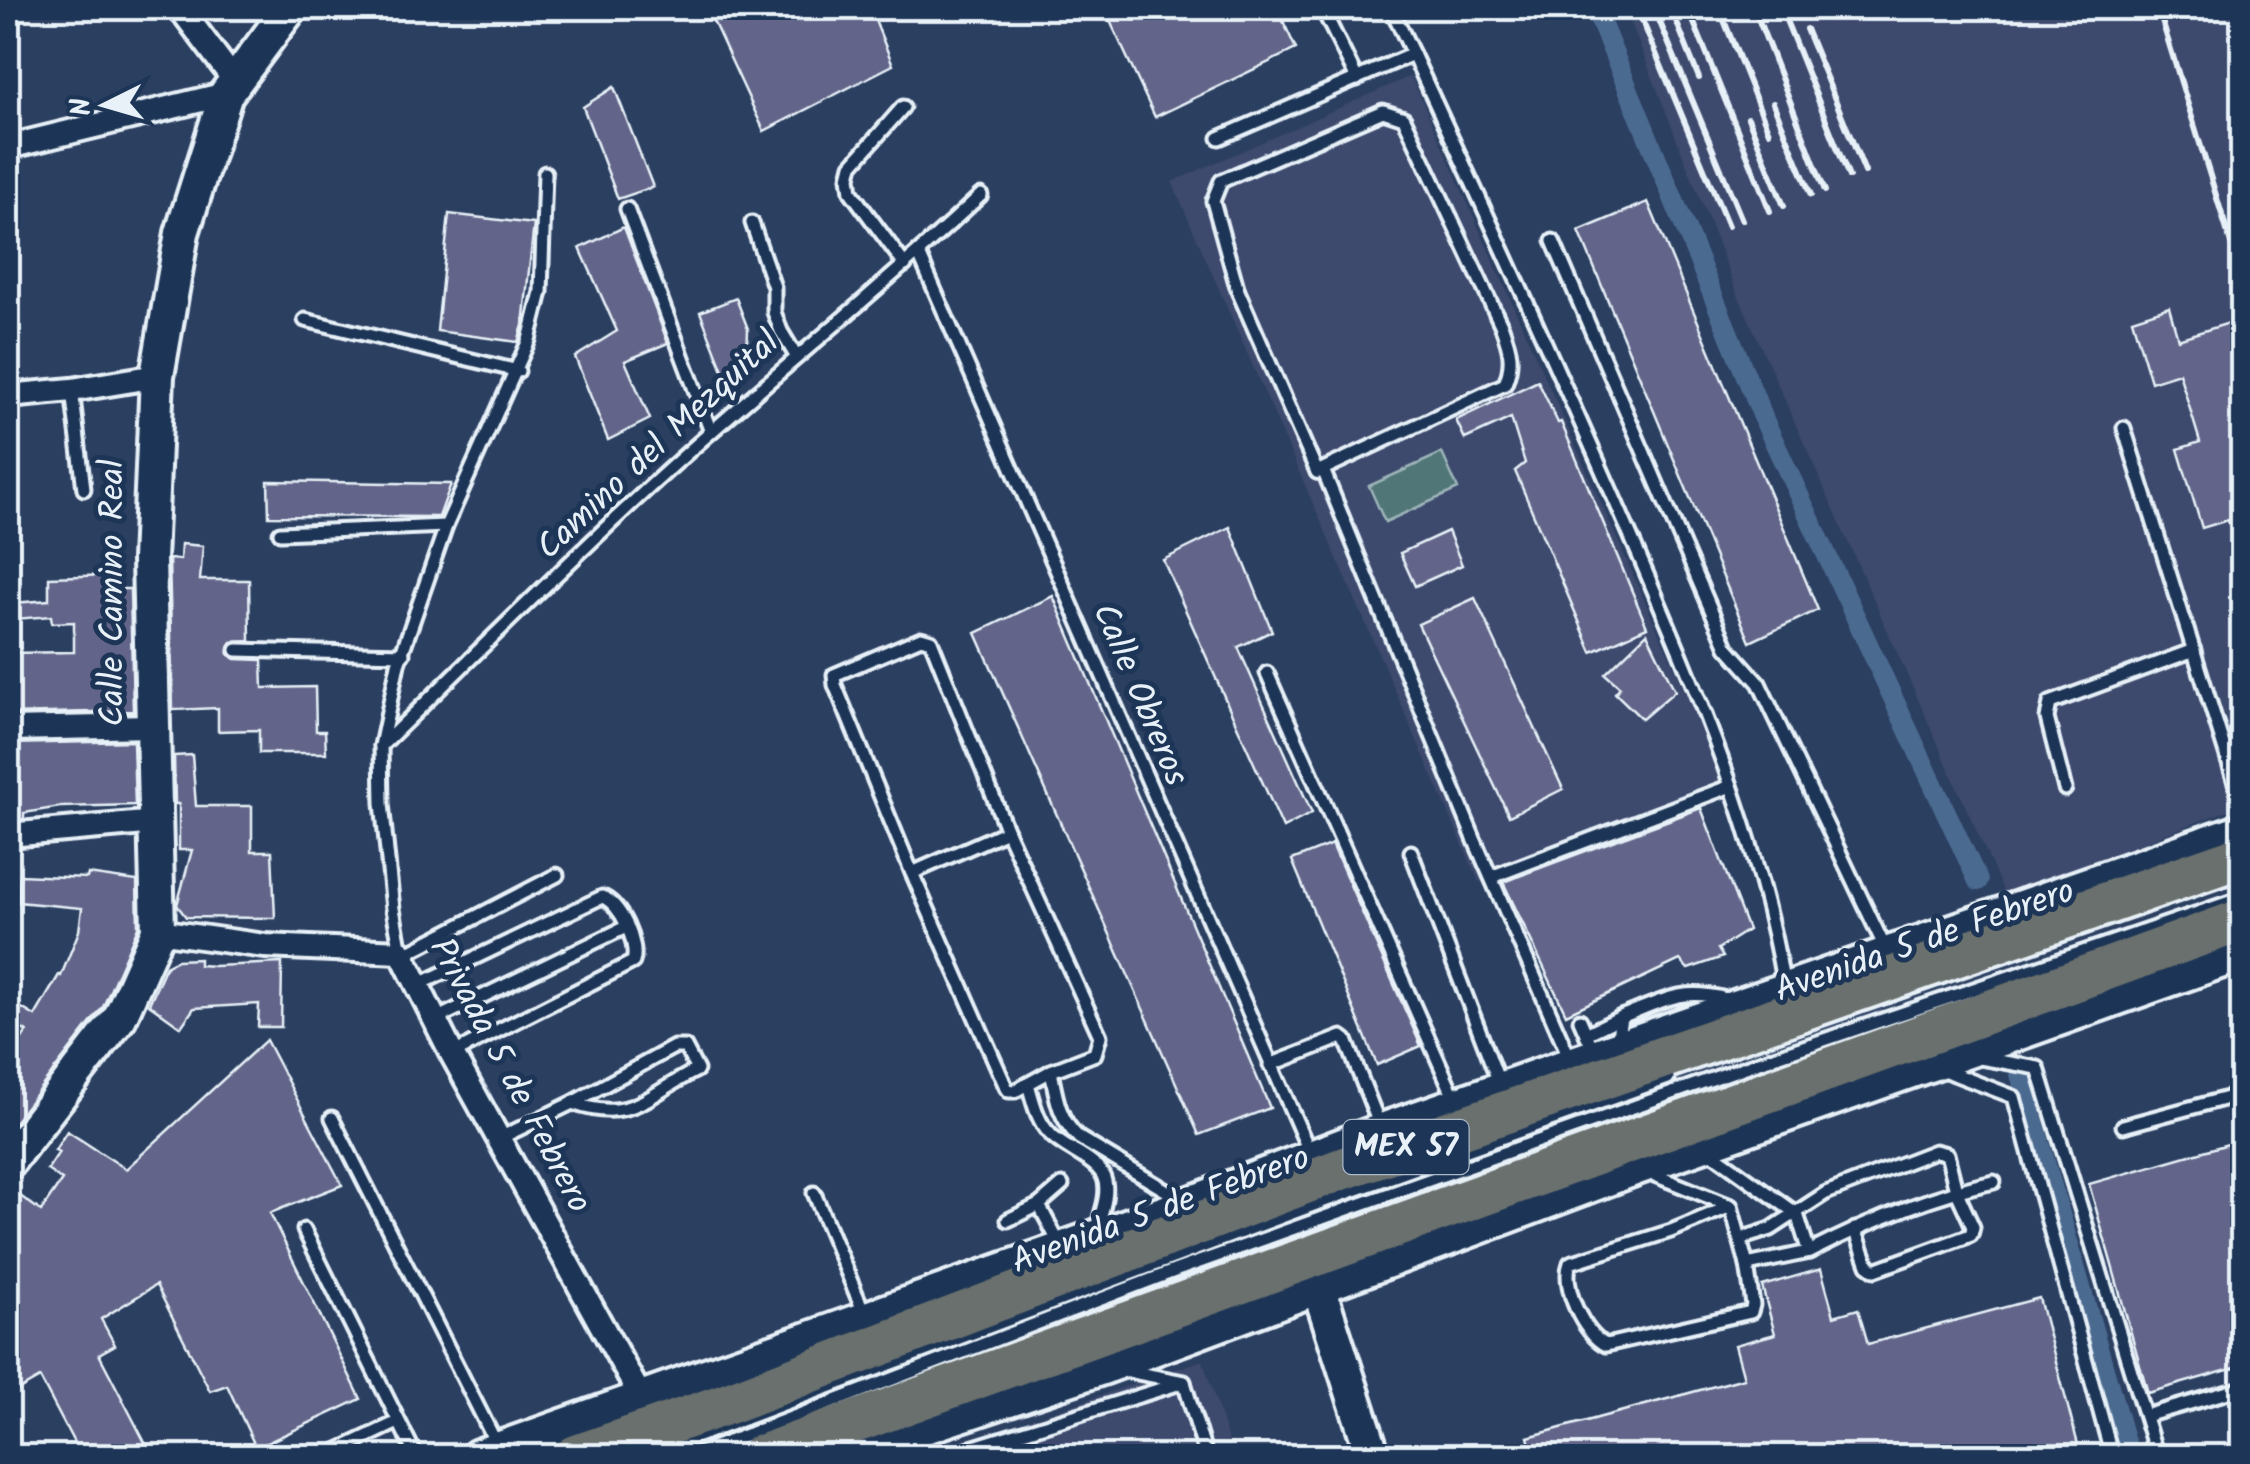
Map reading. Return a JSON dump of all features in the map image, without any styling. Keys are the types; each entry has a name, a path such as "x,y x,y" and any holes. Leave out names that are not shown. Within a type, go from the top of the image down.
{"highway":[{"name":"Avenida 5 de Febrero","path":"576,1456 723,1405 1339,1170 2242,856"},
{"name":"MEX 57","path":"761,1456 2241,946"}],"main road":[{"name":"Calle Camino Real","path":"8,1162 120,1016 158,930 149,560 158,376 182,233 230,87 290,8"},
{"name":"Avenida 5 de Febrero","path":"488,1453 1188,1204 1502,1089 1593,1051 1888,956 2242,830"},
{"path":"838,1456 888,1448 2241,946"},
{"path":"1319,1289 1372,1456"}],"street":[{"path":"8,147 230,87 180,8"},
{"path":"8,396 158,376"},
{"path":"8,730 152,726"},
{"path":"8,835 157,822"},
{"path":"158,930 265,946 402,953"},
{"name":"Privada 5 de Febrero","path":"402,953 452,1054 642,1399"}],"lane":[{"path":"1391,8 1564,380 1672,632 1730,786 1770,916 1784,991"},
{"path":"1324,12 1357,79"},
{"path":"1219,138 1414,54"},
{"path":"903,107 852,165 848,177 851,192 905,265"},
{"path":"1383,110 1404,118 1424,156 1502,327 1511,352 1511,368 1505,384 1317,472 1238,291 1213,201 1220,181 1383,110"},
{"name":"Privada 5 de Febrero","path":"402,953 393,909 382,803 381,746 403,654 446,526 518,371 541,292 545,173"},
{"name":"Camino del Mezquital","path":"381,746 711,432 982,195"},
{"path":"627,208 711,432"},
{"path":"752,222 774,287 774,312 780,331 796,356"},
{"path":"1553,241 1726,647 1759,683 1888,956"},
{"name":"Calle Obreros","path":"918,254 1312,1156"},
{"path":"306,320 518,371"},
{"path":"72,390 84,489"},
{"path":"2124,428 2242,805"},
{"path":"1317,472 1324,472 1491,877 1593,1051"},
{"path":"280,533 446,526"},
{"path":"910,641 932,641 1007,831 1100,1036 1094,1054 1015,1091 1006,1087 912,873 834,675 910,641"},
{"path":"238,650 403,654"},
{"path":"2065,789 2047,718 2050,703 2194,650"},
{"path":"1267,673 1458,1104"},
{"path":"2225,749 2242,742"},
{"path":"1491,877 1730,786"},
{"path":"912,873 1007,831"},
{"path":"1410,852 1502,1089"},
{"path":"402,953 557,875"},
{"path":"418,985 602,897 611,901 626,926 636,956 633,962 452,1054"},
{"path":"692,1456 1270,1237 1765,1060 2242,898"},
{"path":"434,1020 626,926"},
{"path":"1593,1051 1621,1016 1682,994 1702,993 1744,1004"},
{"path":"1593,1051 1621,1016"},
{"path":"1580,1020 1593,1051"},
{"path":"1270,1065 1342,1037 1382,1130"},
{"path":"500,1138 674,1047 685,1047 695,1063 696,1070 627,1110 599,1112 572,1103"},
{"path":"1944,1059 2038,1068 2157,1456"},
{"path":"1944,1059 2014,1097 2112,1456"},
{"path":"1051,1071 1057,1104 1066,1125 1079,1138 1188,1204"},
{"path":"645,1456 1332,1198 1685,1072"},
{"path":"1028,1084 1047,1132 1098,1168 1104,1179 1105,1194 1095,1237"},
{"path":"2123,1126 2242,1094"},
{"path":"332,1118 488,1453"},
{"path":"1702,1146 1797,1214 1809,1252"},
{"path":"1740,1239 1771,1229 1826,1193 1936,1152 1948,1154 1956,1190 1973,1227 1971,1235 1875,1270 1868,1265 1855,1229"},
{"path":"1637,1168 1731,1206"},
{"path":"1747,1266 1809,1252 1855,1229 1956,1190 1994,1182"},
{"path":"1008,1220 1039,1205 1062,1185"},
{"path":"814,1193 867,1318"},
{"path":"1039,1205 1062,1249"},
{"path":"1731,1206 1747,1266 1751,1312 1606,1344 1596,1339 1576,1307 1567,1276 1570,1263 1670,1231 1731,1206"},
{"path":"304,1230 416,1456"},
{"path":"1104,1367 1184,1382"},
{"path":"945,1456 1184,1382"},
{"path":"1184,1382 1206,1456"},
{"path":"2145,1416 2242,1388"},
{"path":"326,1456 398,1422"}],"shaded area":[{"path":"1625,8 2242,8 2242,805 2005,895 1738,295"},
{"path":"1411,76 1725,781 1479,882 1172,182"},
{"path":"1203,1360 1233,1456 923,1456"}],"green space":[{"path":"1442,453 1458,489 1385,522 1369,486"}],"building":[{"path":"707,8 870,8 893,65 764,131"},
{"path":"1104,8 1277,8 1296,49 1155,117"},
{"path":"614,87 653,187 618,199 583,107"},
{"path":"1648,202 1818,610 1750,642 1579,231"},
{"path":"449,214 534,224 518,342 437,331"},
{"path":"624,227 668,343 625,361 650,419 608,440 575,357 617,331 580,248"},
{"path":"736,298 748,329 747,358 730,388 700,312"},
{"path":"2169,307 2178,339 2242,319 2242,554 2228,520 2202,528 2178,449 2200,442 2179,373 2151,382 2132,319"},
{"path":"1538,381 1558,423 1561,422 1647,627 1592,652 1515,471 1525,463 1511,418 1465,439 1456,420"},
{"path":"268,481 451,484 439,517 269,516"},
{"path":"1230,527 1272,631 1238,647 1312,813 1283,828 1163,560"},
{"path":"1448,531 1462,565 1415,586 1400,553"},
{"path":"181,544 203,546 200,580 249,580 250,641 232,642 228,654 236,659 262,660 263,688 315,687 316,731 325,731 326,753 259,753 259,730 218,731 218,708 173,710 169,559 180,560"},
{"path":"114,575 114,589 130,589 133,711 8,714 8,653 74,652 74,622 52,623 51,616 15,619 14,603 49,600 49,577"},
{"path":"1053,596 1270,1108 1199,1135 976,633"},
{"path":"1475,598 1563,789 1509,816 1418,624"},
{"path":"1647,633 1675,691 1642,719 1615,693 1620,687 1605,674"},
{"path":"133,741 135,805 60,807 8,820 8,744"},
{"path":"192,755 196,806 252,806 252,851 272,851 275,918 186,917 177,905 192,850 179,850 174,756"},
{"path":"1701,808 1748,930 1718,949 1723,957 1688,969 1680,960 1566,1014 1503,882"},
{"path":"1332,844 1421,1046 1377,1065 1292,860"},
{"path":"88,874 137,881 138,927 103,1007 8,1130 8,1060 27,1032 8,1021 8,1000 35,1016 61,976 79,931 82,908 18,902 20,875 87,878"},
{"path":"199,959 199,965 214,966 282,963 281,1027 258,1027 259,1004 194,1008 181,1027 149,1004 166,966 177,960"},
{"path":"266,1040 342,1185 270,1213 361,1399 256,1448 227,1385 210,1391 156,1285 101,1319 115,1345 99,1354 152,1456 81,1456 40,1378 8,1396 8,1205 16,1193 41,1211 62,1180 47,1170 67,1131 126,1169"},
{"path":"2242,1140 2242,1366 2148,1393 2089,1184"},
{"path":"1821,1269 1834,1316 1858,1309 1868,1344 2039,1298 2081,1456 1533,1456 1528,1437 1744,1378 1735,1345 1775,1334 1762,1286"}],"waterway":[{"path":"1595,8 1765,422 1978,881"},
{"path":"2020,1074 2129,1456"}],"railway":[{"path":"1637,8 1728,226"},
{"path":"1654,8 1742,220"},
{"path":"1671,8 1699,78"},
{"path":"1688,8 1770,211"},
{"path":"1719,8 1769,132"},
{"path":"1754,8 1825,191"},
{"path":"1781,8 1849,177"},
{"path":"2158,8 2242,279"},
{"path":"1806,29 1865,172"},
{"path":"1773,103 1811,195"},
{"path":"1748,118 1784,206"}]}
